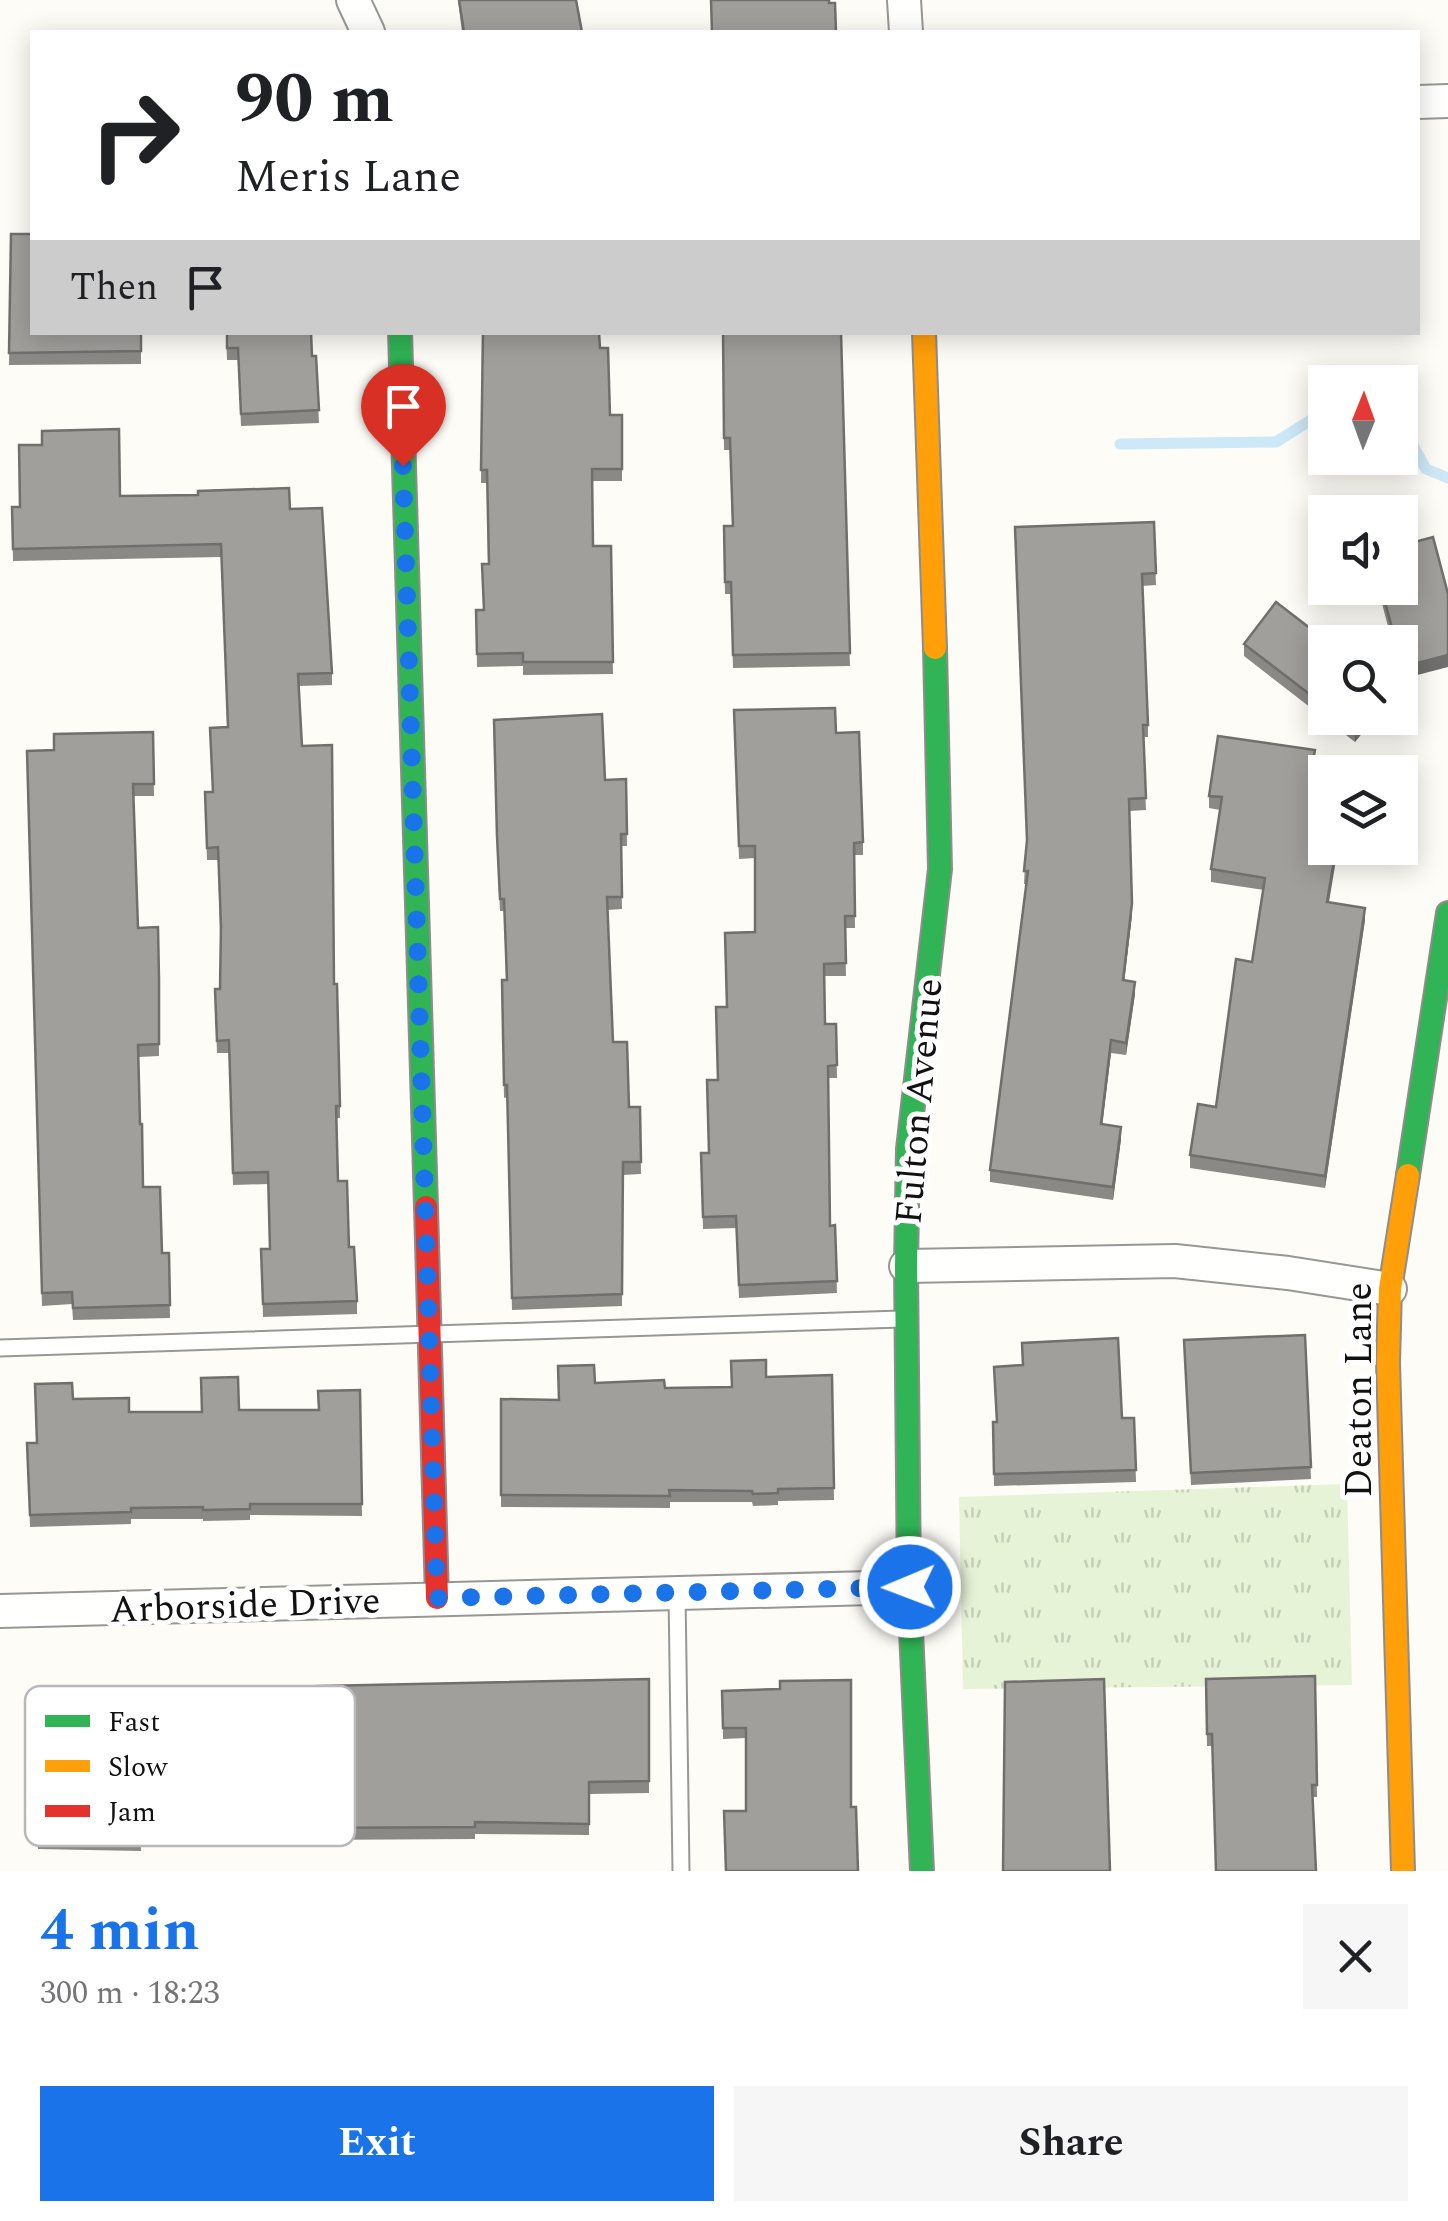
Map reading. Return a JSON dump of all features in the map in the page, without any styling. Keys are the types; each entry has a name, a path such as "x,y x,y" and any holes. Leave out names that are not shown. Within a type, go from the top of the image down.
{"street":[{"path":"353,0 367,30"},
{"path":"904,0 906,30"},
{"path":"1420,102 1448,100"},
{"path":"400,335 437,1598"},
{"name":"Fulton Avenue","path":"922,1871 910,1587 906,1266 908,1148 940,868 930,418 924,335"},
{"name":"Deaton Lane","path":"1403,1871 1388,1362 1390,1290 1448,913"},
{"path":"906,1266 1176,1261 1288,1273 1390,1290"},
{"name":"Arborside Drive","path":"0,1611 910,1587"}],"lane":[{"path":"0,1348 908,1319"},
{"path":"677,1594 681,1871"}],"green space":[{"path":"1347,1484 1352,1685 963,1689 959,1497"}],"building":[{"path":"459,0 576,0 582,30 464,30"},
{"path":"711,0 835,3 836,30 712,30"},
{"path":"11,234 30,234 30,335 141,335 141,351 9,353"},
{"path":"227,335 311,335 319,410 241,414 238,348 227,348"},
{"path":"483,335 599,335 600,348 608,348 610,415 622,415 622,469 592,469 593,546 611,546 613,662 523,662 523,653 477,654 476,610 484,610 482,564 489,564 487,470 481,470"},
{"path":"723,335 841,335 850,653 733,655 731,582 725,582 724,526 733,526 730,438 724,438"},
{"path":"119,429 120,496 289,488 290,509 322,508 332,673 298,674 302,746 332,745 334,984 340,1106 336,1106 338,1181 347,1181 349,1247 354,1247 357,1301 263,1304 261,1249 270,1249 268,1172 233,1173 229,1040 217,1041 215,989 220,989 221,926 218,847 207,848 205,792 213,792 210,728 228,727 221,544 13,549 12,507 20,507 19,445 42,445 42,431"},
{"path":"1154,522 1156,573 1142,574 1148,725 1143,725 1146,798 1129,799 1132,903 1123,980 1135,982 1126,1043 1111,1040 1101,1124 1121,1127 1113,1187 990,1170 1028,871 1024,871 1027,840 1015,527"},
{"path":"1433,537 1448,594 1448,655 1418,663 1418,625 1391,625 1386,605 1418,605 1418,541"},
{"path":"1276,602 1308,627 1308,693 1244,644"},
{"path":"835,708 836,733 859,732 863,842 854,843 855,916 845,916 846,963 824,964 825,1024 836,1024 837,1065 828,1066 830,1226 835,1225 837,1281 739,1285 736,1216 703,1217 701,1153 709,1153 707,1080 718,1080 716,1007 727,1007 725,933 755,932 755,846 739,846 734,710"},
{"path":"602,714 605,780 626,779 627,834 621,834 622,897 607,897 613,1042 627,1042 629,1107 640,1107 641,1162 623,1162 622,1294 512,1298 502,980 507,980 494,720"},
{"path":"153,732 154,784 133,784 138,928 158,927 159,1044 138,1045 140,1124 143,1187 160,1187 162,1253 169,1253 170,1305 73,1308 72,1292 42,1293 27,751 54,750 54,734"},
{"path":"1218,736 1315,750 1314,755 1308,755 1308,865 1333,865 1327,902 1365,908 1325,1176 1190,1155 1198,1104 1216,1107 1236,959 1252,962 1265,878 1211,869 1222,797 1209,796"},
{"path":"1305,1335 1311,1467 1191,1473 1184,1340"},
{"path":"1118,1338 1122,1418 1134,1418 1136,1470 994,1474 994,1367 1023,1365 1022,1343"},
{"path":"766,1360 766,1377 832,1375 834,1488 778,1489 778,1493 753,1494 669,1490 670,1496 501,1495 501,1399 559,1400 558,1366 594,1365 595,1383 664,1380 665,1388 732,1387 731,1361"},
{"path":"238,1377 239,1410 319,1410 318,1391 360,1390 362,1504 250,1504 250,1509 131,1508 131,1512 30,1515 27,1443 37,1443 35,1384 72,1383 73,1399 129,1398 129,1412 202,1412 201,1378"},
{"path":"1315,1676 1317,1785 1312,1785 1316,1871 1216,1871 1212,1734 1207,1734 1206,1679"},
{"path":"649,1679 649,1781 589,1782 589,1824 475,1822 475,1827 355,1828 355,1686 348,1686"},
{"path":"1104,1679 1110,1871 1003,1871 1005,1682"},
{"path":"851,1680 851,1807 856,1807 858,1871 726,1871 724,1811 746,1811 746,1728 723,1728 722,1691 780,1689 780,1681"}],"waterway":[{"path":"1120,444 1276,442 1308,422"},
{"path":"1418,455 1426,469 1448,478"}],"traffic: fast":[{"path":"400,335 426,1207"},
{"path":"922,1871 909,1587 906,1266 908,1149 940,869 935,648"},
{"path":"1408,1175 1448,913"}],"traffic: slow":[{"path":"924,335 935,648"},
{"path":"1403,1871 1388,1363 1390,1289 1408,1175"}],"traffic: jam":[{"path":"426,1207 437,1598"}],"route":[{"path":"403,466 437,1598 910,1587"}]}
